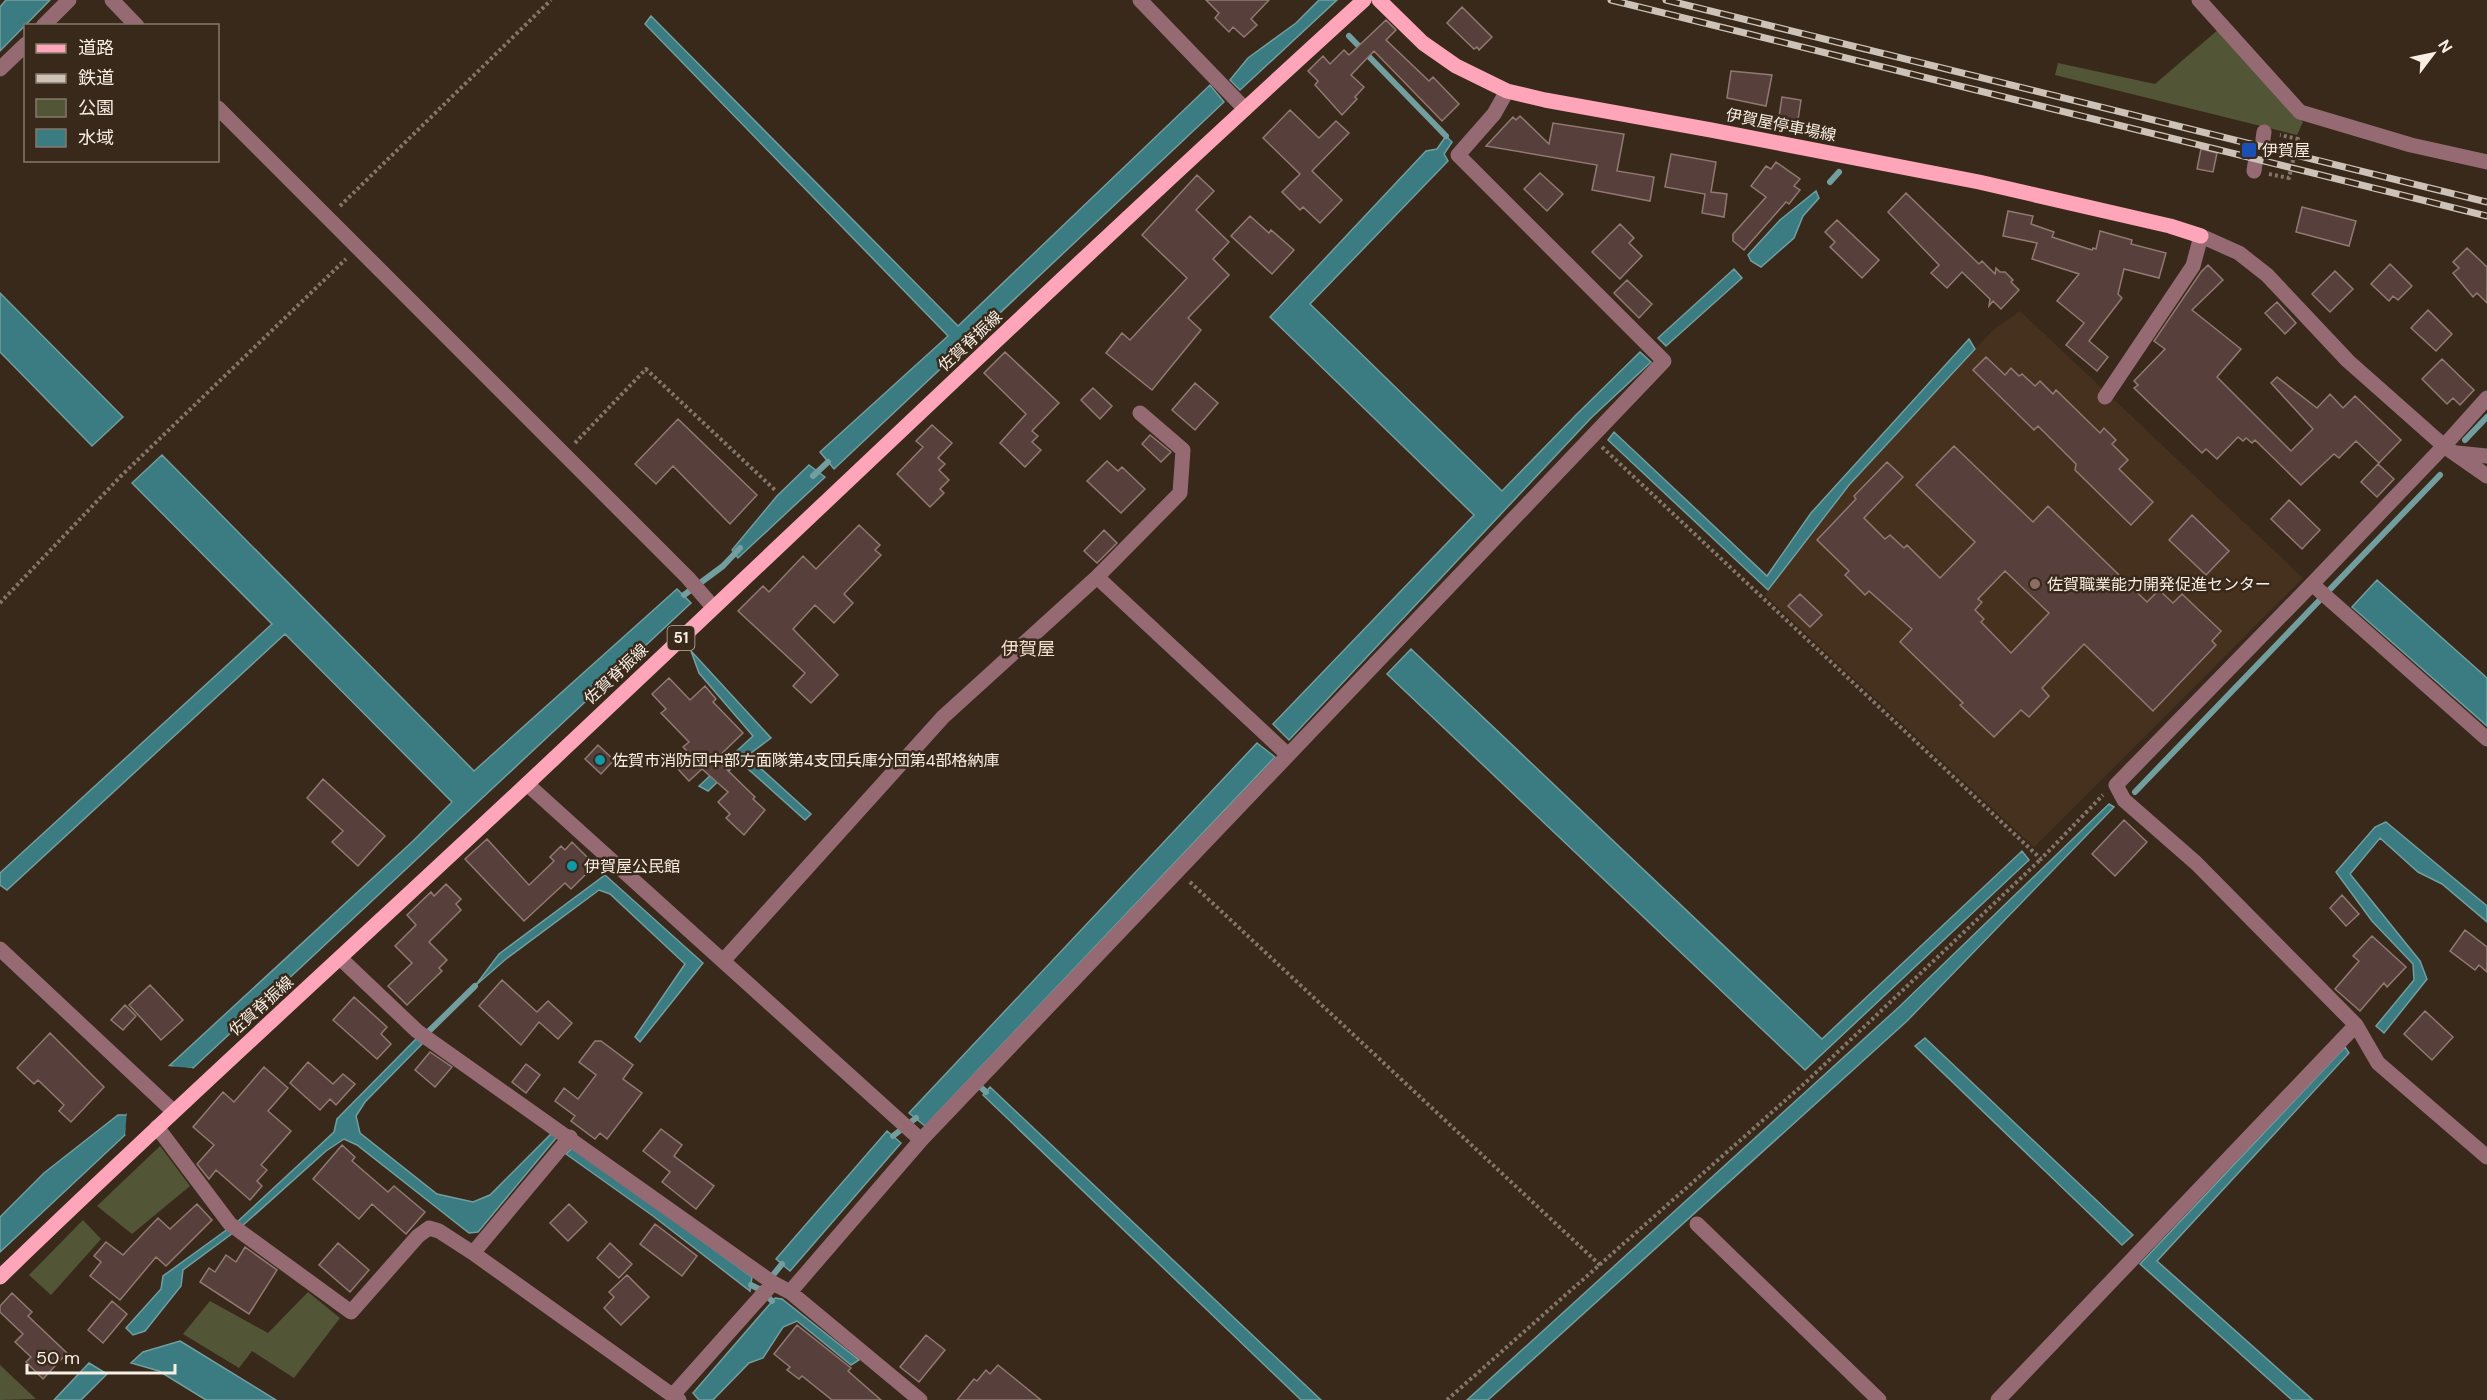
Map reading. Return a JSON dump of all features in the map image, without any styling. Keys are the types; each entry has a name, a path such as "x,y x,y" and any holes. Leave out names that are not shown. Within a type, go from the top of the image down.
{"main road":[{"name":"佐賀脊振線","path":"0,1277 157,1126 167,1106 340,958 527,784 709,603 1364,0"},
{"name":"伊賀屋停車場線","path":"1379,0 1423,43 1456,66 1507,91 1978,182 2170,226 2201,236"}],"street":[{"path":"45,24 69,0"},
{"path":"112,0 135,24"},
{"path":"1140,0 1245,109"},
{"path":"2199,0 2300,112 2411,145 2487,162"},
{"path":"0,69 24,46"},
{"path":"790,1292 916,1137 970,1089 1664,361 1458,155 1494,114 1507,91"},
{"path":"219,109 327,220 688,578 709,603"},
{"path":"2105,397 2193,266 2201,236 2239,253 2267,275 2348,361 2450,449 2487,476"},
{"path":"2487,398 2450,449 2312,584 2116,785 2124,800 2196,863 2356,1025 2378,1063 2487,1157"},
{"path":"723,961 943,717 1097,577 1180,492 1182,450 1140,413"},
{"path":"2450,449 2487,456"},
{"path":"1097,577 1288,755"},
{"path":"2312,584 2487,739"},
{"path":"527,784 916,1137"},
{"path":"0,949 167,1106"},
{"path":"340,958 417,1031 570,1137 772,1283 790,1292 917,1399"},
{"path":"1998,1400 2356,1025"},
{"path":"157,1126 235,1229 351,1312 418,1236 429,1228 439,1231 473,1253 676,1398 772,1283"},
{"path":"473,1253 570,1137"},
{"path":"1697,1224 1879,1400"}],"path":[{"path":"327,220 551,0"},
{"path":"2254,168 2289,178 2298,139 2264,136"},
{"path":"0,603 121,476 357,249"},
{"path":"564,455 646,369 776,490"},
{"path":"1591,437 2041,859"},
{"path":"1447,1400 1806,1082 2041,859 2097,800 2116,785"},
{"path":"1178,871 1600,1264"}],"shaded area":[{"name":"佐賀職業能力開発促進センター","path":"2020,311 2303,578 2034,847 1765,595 1852,482 1992,331"}],"green space":[{"path":"2219,29 2303,122 2297,135 2055,75 2058,63 2155,84"},
{"path":"160,1146 190,1186 132,1234 97,1206"},
{"path":"83,1220 101,1239 51,1295 29,1275"},
{"path":"308,1292 340,1318 294,1378 252,1351 239,1368 183,1334 210,1301 268,1333"},
{"path":"0,1365 36,1399 0,1400"}],"water":[{"path":"6,0 50,0 0,51 0,7"},
{"path":"1319,0 1337,0 1240,90 1230,80 1248,58 1296,23"},
{"path":"651,16 958,326 1210,85 1224,102 834,469 820,452 948,336 645,24"},
{"path":"1446,136 1452,142 1444,154 1448,161 1310,304 1502,491 1640,352 1651,362 1591,418 1289,740 1273,724 1474,515 1270,317 1426,151 1437,149"},
{"path":"1816,191 1819,198 1803,216 1794,238 1761,267 1751,261 1748,255 1780,220"},
{"path":"1734,269 1742,278 1666,346 1658,338"},
{"path":"0,293 123,417 92,446 0,352"},
{"path":"1969,339 1975,349 1849,485 1768,590 1608,440 1614,432 1767,576 1811,513"},
{"path":"162,455 474,771 677,589 691,603 193,1068 187,1068 126,1128 125,1135 0,1252 0,1217 44,1173 118,1115 126,1115 173,1066 169,1066 413,841 452,802 285,634 7,890 0,885 0,873 272,624 132,483"},
{"path":"809,465 825,477 738,558 732,550 777,496"},
{"path":"2377,580 2487,678 2487,726 2352,607"},
{"path":"1411,649 1822,1039 2022,851 2029,860 1805,1070 1387,674"},
{"path":"691,651 771,738 747,756 811,814 805,820 739,761 708,791 699,786 753,736 699,673"},
{"path":"1257,743 1275,757 925,1126 909,1113"},
{"path":"2109,804 2114,807 1907,1021 1488,1400 1467,1400 1899,1007"},
{"path":"2386,822 2487,906 2487,922 2442,884 2418,872 2380,838 2350,874 2420,961 2427,979 2384,1033 2376,1026 2414,980 2413,964 2372,921 2336,872 2375,827"},
{"path":"605,875 703,963 640,1042 635,1037 685,964 610,894 599,890 506,959 475,986 499,954"},
{"path":"1925,1038 2133,1235 2122,1245 1915,1046"},
{"path":"416,1039 423,1043 365,1102 356,1116 360,1133 437,1194 473,1202 490,1195 551,1134 557,1137 478,1232 469,1233 357,1145 344,1139 326,1151 241,1227 183,1270 181,1286 145,1331 133,1335 126,1328 161,1289 163,1276 236,1223 334,1132 337,1119"},
{"path":"2345,1047 2349,1053 2157,1261 2313,1400 2292,1400 2140,1264"},
{"path":"990,1087 1321,1400 1301,1400 983,1095"},
{"path":"887,1131 901,1143 790,1271 776,1259"},
{"path":"573,1147 752,1277 750,1291 653,1216 566,1154"},
{"path":"775,1298 782,1299 859,1360 851,1365 797,1321 783,1327 763,1358 749,1363 713,1400 699,1400 693,1393"},
{"path":"180,1341 276,1400 206,1400 159,1371 131,1363 143,1352"},
{"path":"89,1363 107,1374 81,1400 54,1400"}],"pier":[{"path":"166,1066 193,1068 125,1135 127,1110 168,1069"}],"building":[{"path":"1206,0 1269,0 1251,19 1257,25 1244,37 1233,27 1229,32 1215,18 1219,13"},
{"path":"1462,7 1492,37 1479,50 1477,47 1474,49 1447,23"},
{"path":"1386,20 1396,30 1386,40 1429,81 1433,77 1459,104 1442,121 1374,51 1351,75 1364,87 1355,97 1357,99 1342,115 1315,85 1318,81 1308,71 1323,56 1330,64 1344,50 1349,55"},
{"path":"1731,71 1772,75 1766,106 1727,98"},
{"path":"1782,97 1801,100 1797,126 1778,123"},
{"path":"1290,110 1319,138 1336,121 1349,133 1312,171 1342,200 1320,223 1303,207 1300,210 1282,192 1300,174 1263,138"},
{"path":"1520,116 1549,144 1553,123 1624,134 1617,171 1654,177 1650,201 1592,190 1597,165 1486,146 1513,117 1516,120"},
{"path":"2201,149 2217,153 2213,172 2197,169"},
{"path":"1671,154 1716,162 1711,192 1727,194 1724,217 1702,213 1705,194 1665,187"},
{"path":"1776,162 1800,179 1794,186 1800,190 1789,204 1786,202 1744,250 1733,241 1733,234 1766,197 1751,186 1766,166 1771,169"},
{"path":"1540,173 1563,194 1547,211 1524,189"},
{"path":"1197,175 1214,191 1196,210 1229,242 1213,259 1229,275 1188,318 1201,330 1152,390 1106,353 1122,333 1130,340 1187,278 1142,235"},
{"path":"1906,193 1979,264 1982,261 1995,274 1996,268 2000,272 2005,272 2013,280 2011,282 2019,290 2001,309 1993,301 1989,306 1990,299 1962,272 1947,288 1931,273 1939,265 1888,212"},
{"path":"2302,207 2356,221 2349,246 2296,232"},
{"path":"2008,211 2033,216 2031,224 2054,232 2052,237 2092,250 2096,249 2100,231 2132,240 2131,244 2166,253 2159,278 2124,269 2118,294 2122,298 2089,341 2108,357 2097,371 2066,345 2084,323 2057,301 2079,274 2032,259 2037,243 2003,236"},
{"path":"1250,216 1269,233 1271,230 1294,250 1272,274 1231,236"},
{"path":"1837,220 1879,260 1862,278 1830,247 1835,242 1825,232"},
{"path":"1620,224 1634,238 1629,243 1642,256 1620,279 1592,252"},
{"path":"2467,248 2487,267 2487,303 2477,293 2473,297 2453,273 2459,268 2453,262"},
{"path":"2390,264 2412,286 2398,300 2393,296 2389,301 2371,284"},
{"path":"2208,265 2223,280 2192,310 2241,349 2217,377 2291,451 2313,429 2271,383 2277,377 2317,408 2330,394 2343,408 2355,396 2401,440 2379,463 2356,441 2339,458 2334,454 2301,485 2255,440 2252,443 2246,438 2243,441 2238,437 2217,459 2206,449 2202,453 2134,388 2138,385 2134,381 2165,349 2154,341"},
{"path":"2335,271 2353,289 2330,312 2312,294"},
{"path":"1627,280 1652,304 1639,318 1614,293"},
{"path":"2277,302 2296,323 2285,334 2265,313"},
{"path":"2428,310 2452,334 2436,351 2411,328"},
{"path":"1005,352 1059,403 1032,431 1038,436 1032,442 1041,450 1025,467 1000,443 1026,414 984,373"},
{"path":"1986,357 2005,375 2011,368 2035,386 2040,381 2053,394 2056,390 2100,433 2104,428 2116,440 2112,444 2128,460 2119,469 2153,502 2131,525 2075,470 2076,464 2038,426 2034,430 1973,370"},
{"path":"2442,359 2474,390 2460,405 2453,398 2447,404 2422,379"},
{"path":"1195,383 1218,403 1195,430 1172,410"},
{"path":"1093,388 1112,406 1100,419 1081,400"},
{"path":"678,419 757,495 730,524 673,466 656,484 635,464"},
{"path":"932,425 952,443 938,458 945,464 939,470 949,480 940,489 944,493 930,507 897,474 923,447 916,441"},
{"path":"1150,435 1171,452 1161,462 1142,444"},
{"path":"1954,446 2033,522 2048,506 2147,602 2159,590 2173,603 2182,594 2221,631 2212,641 2216,645 2153,711 2084,644 2042,688 2049,696 2029,717 2021,710 1994,737 1960,705 1963,703 1900,642 1912,629 1869,591 1865,595 1845,575 1849,571 1817,540 1856,499 1854,496 1887,462 1903,477 1864,518 1885,539 1890,535 1904,548 1907,545 1940,578 1975,542 1916,485","holes":["2005,571 2049,613 2011,653 1981,622 1984,619 1975,610 1982,602 1978,599"]},
{"path":"1107,461 1118,471 1122,467 1145,489 1121,513 1087,481"},
{"path":"2378,464 2394,479 2377,497 2361,482"},
{"path":"2289,500 2320,530 2302,549 2271,519"},
{"path":"2192,515 2229,551 2206,575 2169,540"},
{"path":"859,525 880,545 875,550 881,555 844,594 853,603 834,623 815,605 793,629 838,675 811,703 793,686 805,673 738,611 763,586 769,592 803,556 816,569"},
{"path":"1104,530 1117,543 1097,563 1084,551"},
{"path":"1800,594 1822,615 1810,627 1788,606"},
{"path":"669,678 690,700 705,686 716,699 713,702 743,733 716,759 765,810 744,835 726,818 730,814 718,802 728,792 702,769 689,781 678,769 692,756 683,747 689,742 661,713 666,709 652,694"},
{"name":"佐賀市消防団中部方面隊第4支団兵庫分団第4部格納庫","path":"598,745 614,760 601,774 585,759"},
{"path":"323,779 385,836 358,866 332,842 343,831 307,798"},
{"path":"2124,820 2147,842 2115,876 2092,854"},
{"path":"487,839 529,885 554,861 550,857 561,846 565,850 572,842 595,865 571,889 565,883 524,921 465,859"},
{"path":"446,884 461,899 456,904 461,910 429,942 447,960 439,968 442,971 407,1005 388,986 412,963 395,946 416,925 407,915 431,892 434,896"},
{"path":"2342,895 2359,914 2346,926 2330,908"},
{"path":"2465,930 2487,947 2487,972 2479,965 2475,970 2450,951"},
{"path":"2372,936 2406,967 2387,987 2384,983 2360,1011 2335,989 2359,961 2353,956"},
{"path":"502,980 537,1012 548,1001 572,1023 558,1039 539,1022 521,1045 479,1006"},
{"path":"150,985 183,1020 161,1040 129,1005"},
{"path":"354,997 387,1027 381,1034 391,1044 377,1059 333,1020"},
{"path":"125,1005 136,1016 123,1030 111,1020"},
{"path":"2425,1011 2453,1037 2432,1060 2404,1034"},
{"path":"50,1033 104,1087 71,1122 59,1111 64,1105 38,1080 34,1084 17,1068"},
{"path":"595,1041 601,1041 633,1065 623,1079 642,1093 607,1139 600,1133 595,1139 571,1121 575,1116 555,1101 564,1088 578,1099 596,1075 579,1062"},
{"path":"430,1052 452,1067 435,1087 415,1070"},
{"path":"308,1062 333,1084 343,1074 355,1084 336,1105 330,1099 320,1110 290,1083"},
{"path":"526,1064 540,1075 526,1093 512,1082"},
{"path":"264,1067 288,1088 268,1111 291,1131 261,1165 267,1170 257,1181 262,1186 250,1200 216,1170 209,1179 197,1164 214,1145 193,1127 223,1092 234,1102"},
{"path":"661,1129 682,1145 674,1156 714,1186 696,1209 662,1182 670,1172 643,1151"},
{"path":"342,1145 355,1157 352,1161 388,1192 394,1186 425,1212 406,1234 372,1204 359,1219 313,1179"},
{"path":"197,1204 212,1220 166,1266 156,1257 120,1300 90,1276 101,1262 94,1256 106,1242 123,1255 158,1218 170,1229"},
{"path":"569,1204 587,1222 568,1241 550,1223"},
{"path":"655,1224 697,1256 682,1276 640,1244"},
{"path":"338,1243 369,1270 350,1292 319,1265"},
{"path":"610,1243 632,1264 619,1278 597,1258"},
{"path":"245,1247 277,1270 249,1314 200,1282 209,1268 215,1272 226,1255 236,1262"},
{"path":"627,1275 649,1297 621,1325 604,1308 614,1297 609,1292"},
{"path":"12,1293 32,1312 28,1316 67,1353 43,1379 26,1362 31,1357 15,1342 23,1334 0,1312 0,1306"},
{"path":"112,1301 127,1314 103,1343 88,1330"},
{"path":"797,1325 851,1368 848,1371 881,1400 832,1400 802,1376 799,1379 787,1370 790,1367 774,1354"},
{"path":"926,1335 945,1350 919,1382 900,1367"},
{"path":"998,1365 1041,1400 957,1400 974,1379 977,1381 986,1370 990,1374"}],"waterway":[{"path":"1349,36 1446,136"},
{"path":"1830,182 1839,172"},
{"path":"2465,440 2487,417"},
{"path":"813,476 828,462"},
{"path":"2135,792 2440,475"},
{"path":"684,595 723,566 740,548"},
{"path":"424,1036 475,986"},
{"path":"975,1082 986,1092"},
{"path":"893,1136 916,1118"},
{"path":"769,1280 782,1264"},
{"path":"751,1285 761,1290 772,1301"}],"railway":[{"path":"1611,0 2487,216"},
{"path":"1666,0 2487,202"}],"place":[{"name":"伊賀屋","path":"2249,150"},
{"name":"佐賀職業能力開発促進センター","path":"2035,584"},
{"name":"佐賀市消防団中部方面隊第4支団兵庫分団第4部格納庫","path":"600,760"},
{"name":"伊賀屋公民館","path":"572,866"}],"district":[{"name":"伊賀屋","path":"1028,649"}]}
